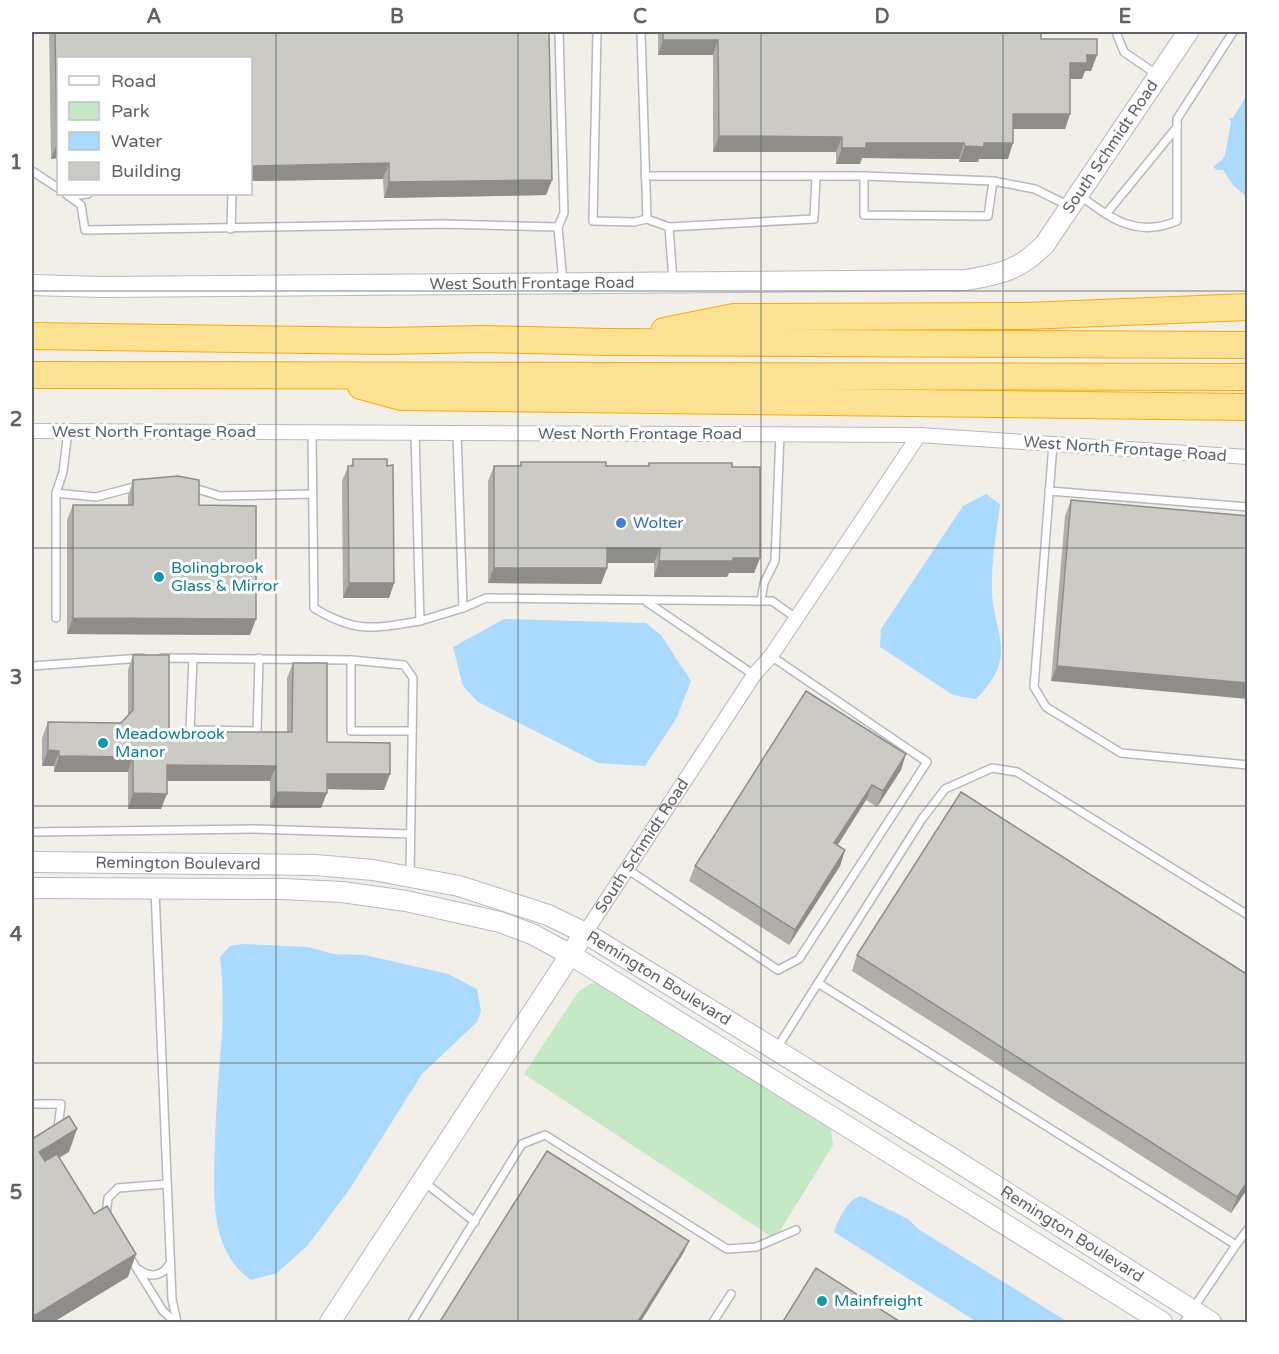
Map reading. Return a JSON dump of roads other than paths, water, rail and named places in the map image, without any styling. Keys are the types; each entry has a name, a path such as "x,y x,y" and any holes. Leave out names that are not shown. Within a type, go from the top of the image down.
{"highway":[{"path":"606,342 734,317 1026,316 1248,307"},
{"path":"32,336 1248,345"},
{"path":"32,375 1248,377"},
{"path":"326,376 401,397 1248,407"}],"street":[{"name":"South Schmidt Road","path":"1029,261 1046,244 1188,32"},
{"name":"West South Frontage Road","path":"32,285 102,287 966,280 1006,272 1029,261"},
{"name":"West North Frontage Road","path":"32,431 919,435 1248,457"},
{"name":"South Schmidt Road","path":"330,1323 754,675 771,656 919,435"},
{"name":"Remington Boulevard","path":"32,862 315,865 410,876 459,886 522,906 585,933 776,1050 1188,1317 1211,1323"},
{"name":"Remington Boulevard","path":"32,888 284,888 342,892 406,901 500,921 532,934 571,955 1162,1323"}],"lane":[{"path":"559,32 564,213 558,227 563,282"},
{"path":"597,32 593,221 634,222 646,219 669,227 814,219 816,176"},
{"path":"640,32 646,219"},
{"path":"1116,32 1124,52 1158,76"},
{"path":"645,176 864,176 993,181 1035,189 1075,201 1131,227 1162,227 1177,221 1177,119 1233,32"},
{"path":"1106,214 1177,127"},
{"path":"32,171 57,187"},
{"path":"864,176 864,215 988,216 993,181"},
{"path":"67,195 81,206 85,230 443,224 558,227"},
{"path":"231,229 232,195"},
{"path":"669,227 674,281"},
{"path":"56,618 56,493 63,472 68,431"},
{"path":"312,432 314,608 335,620 356,628 420,621 463,608 486,598 646,602 772,601 796,618"},
{"path":"415,433 420,621"},
{"path":"458,433 463,608"},
{"path":"761,601 764,583 775,561 780,434"},
{"path":"1053,444 1034,687 1046,707 1121,753 1248,765"},
{"path":"56,493 96,497 146,483"},
{"path":"185,487 220,496 312,494"},
{"path":"1049,491 1248,507"},
{"path":"646,602 754,675"},
{"path":"627,869 778,970 799,959 878,841 927,762 771,656"},
{"path":"32,666 147,658"},
{"path":"158,658 351,660 404,665 413,678 410,876"},
{"path":"193,658 190,730 256,731 258,658"},
{"path":"351,660 351,730 412,731"},
{"path":"776,1050 922,819 945,789 992,768 1017,772 1248,915"},
{"path":"32,832 254,829 410,834"},
{"path":"155,888 167,1185 176,1323"},
{"path":"818,983 1236,1245"},
{"path":"32,1104 60,1104 59,1123 54,1135"},
{"path":"412,1323 522,1144 545,1135 727,1249 756,1248 796,1230"},
{"path":"423,1181 475,1222"},
{"path":"107,1219 105,1205 108,1198 118,1188 167,1185"},
{"path":"1188,1317 1248,1228"},
{"path":"124,1246 163,1311 176,1323"},
{"path":"134,1264 150,1275 163,1272 171,1262"},
{"path":"713,1323 731,1294"}],"water":[{"path":"1247,95 1247,197 1233,185 1223,170 1213,167 1225,155 1231,122 1229,118 1233,118"},
{"path":"986,494 1000,504 992,583 1001,655 998,669 990,683 976,699 953,695 880,647 881,629 963,506"},
{"path":"504,619 646,623 661,635 691,681 676,719 645,766 598,763 478,702 463,686 453,647"},
{"path":"243,944 308,947 333,954 365,955 448,974 477,989 481,1011 477,1022 422,1074 349,1190 308,1245 277,1273 251,1280 237,1267 227,1252 220,1234 214,1197 215,1127 222,1025 220,957 230,946"},
{"path":"861,1196 908,1219 918,1229 1068,1322 977,1322 834,1232 848,1205"}],"place":[{"name":"Wolter","path":"621,523"},
{"name":"Bolingbrook Glass & Mirror","path":"159,577"},
{"name":"Meadowbrook Manor","path":"103,743"},
{"name":"Mainfreight","path":"822,1301"}]}
